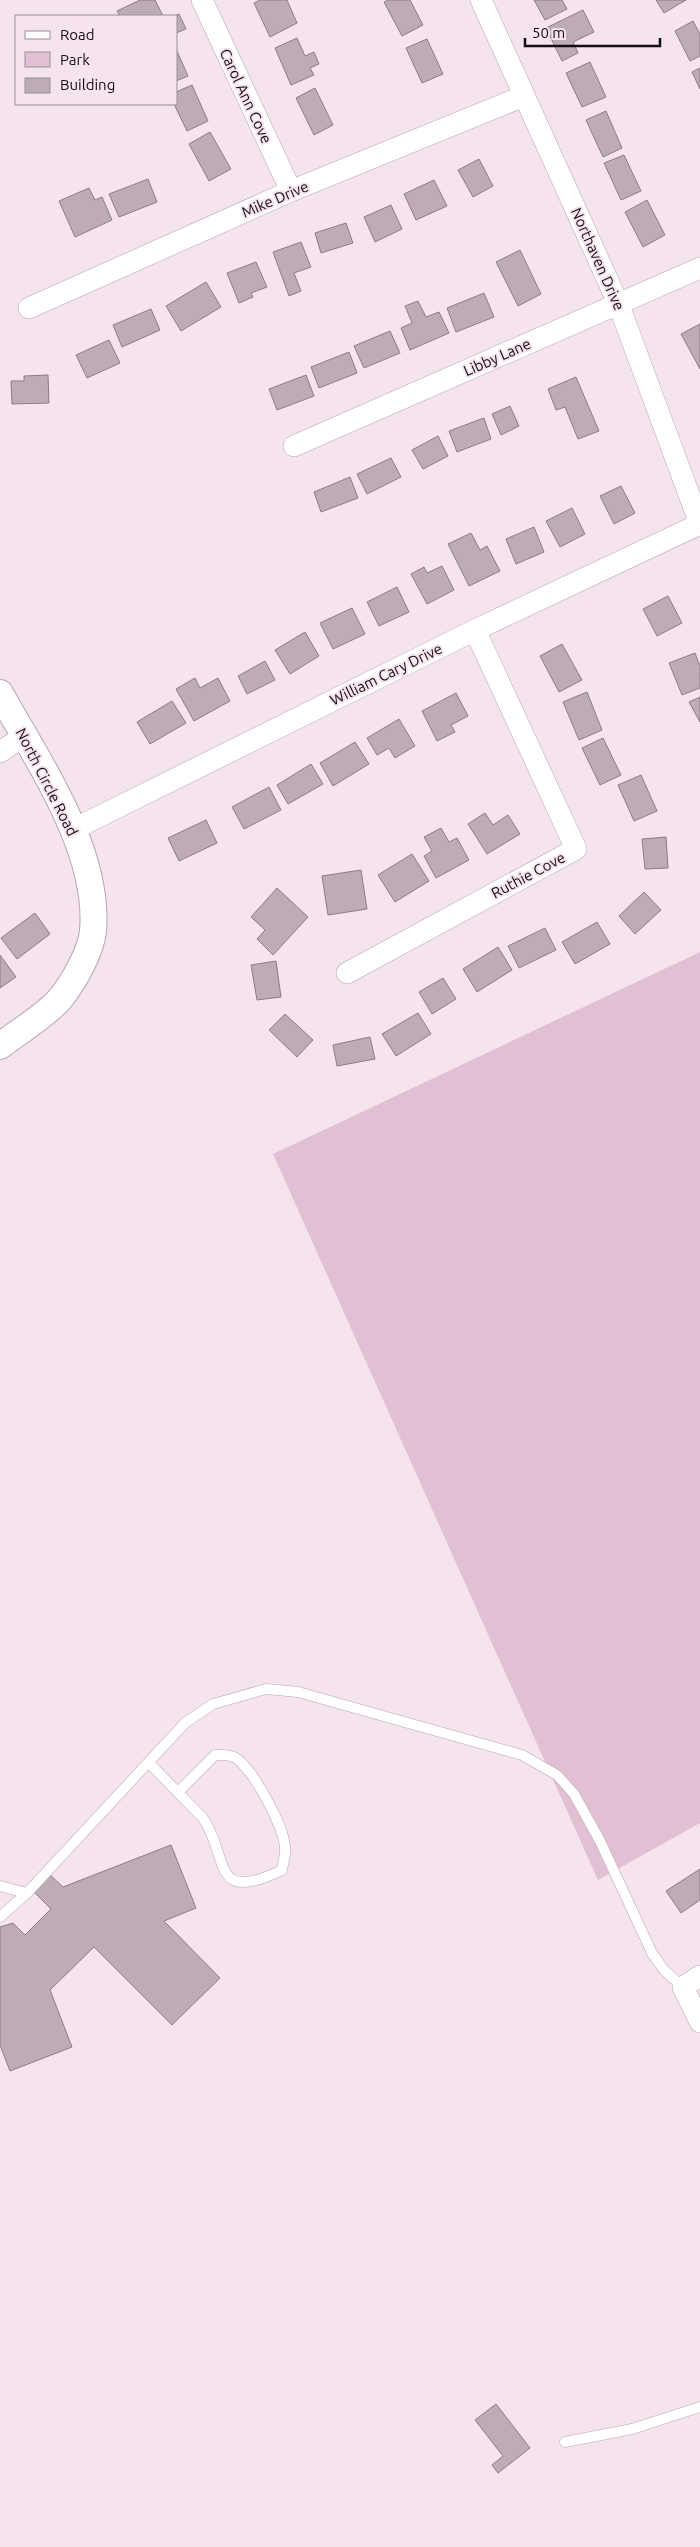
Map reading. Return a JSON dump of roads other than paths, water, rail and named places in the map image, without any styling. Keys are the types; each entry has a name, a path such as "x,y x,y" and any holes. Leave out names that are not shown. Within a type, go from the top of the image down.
{"street":[{"name":"Carol Ann Cove","path":"202,0 290,191"},
{"name":"Northaven Drive","path":"481,0 618,303 700,524"},
{"name":"Mike Drive","path":"29,308 290,191 524,96"},
{"name":"Libby Lane","path":"294,446 700,268"},
{"name":"William Cary Drive","path":"74,829 475,630 700,524"},
{"name":"Ruthie Cove","path":"347,973 576,849 475,630"},
{"name":"North Circle Road","path":"0,693 74,829 91,886 93,932 80,968 59,1000 0,1046"},
{"path":"0,752 24,736"},
{"path":"692,1981 700,2022"}],"lane":[{"path":"0,1917 27,1893 185,1724 213,1704 266,1689 298,1692 522,1755 557,1775 574,1794 600,1841 652,1953 664,1970 692,1981"},
{"path":"149,1763 209,1826 222,1869 233,1881 243,1883 282,1870 285,1847 280,1829 256,1779 236,1757 226,1754 215,1755 178,1792"},
{"path":"0,1886 27,1893"},
{"path":"564,2442 632,2429 700,2407"}]}
